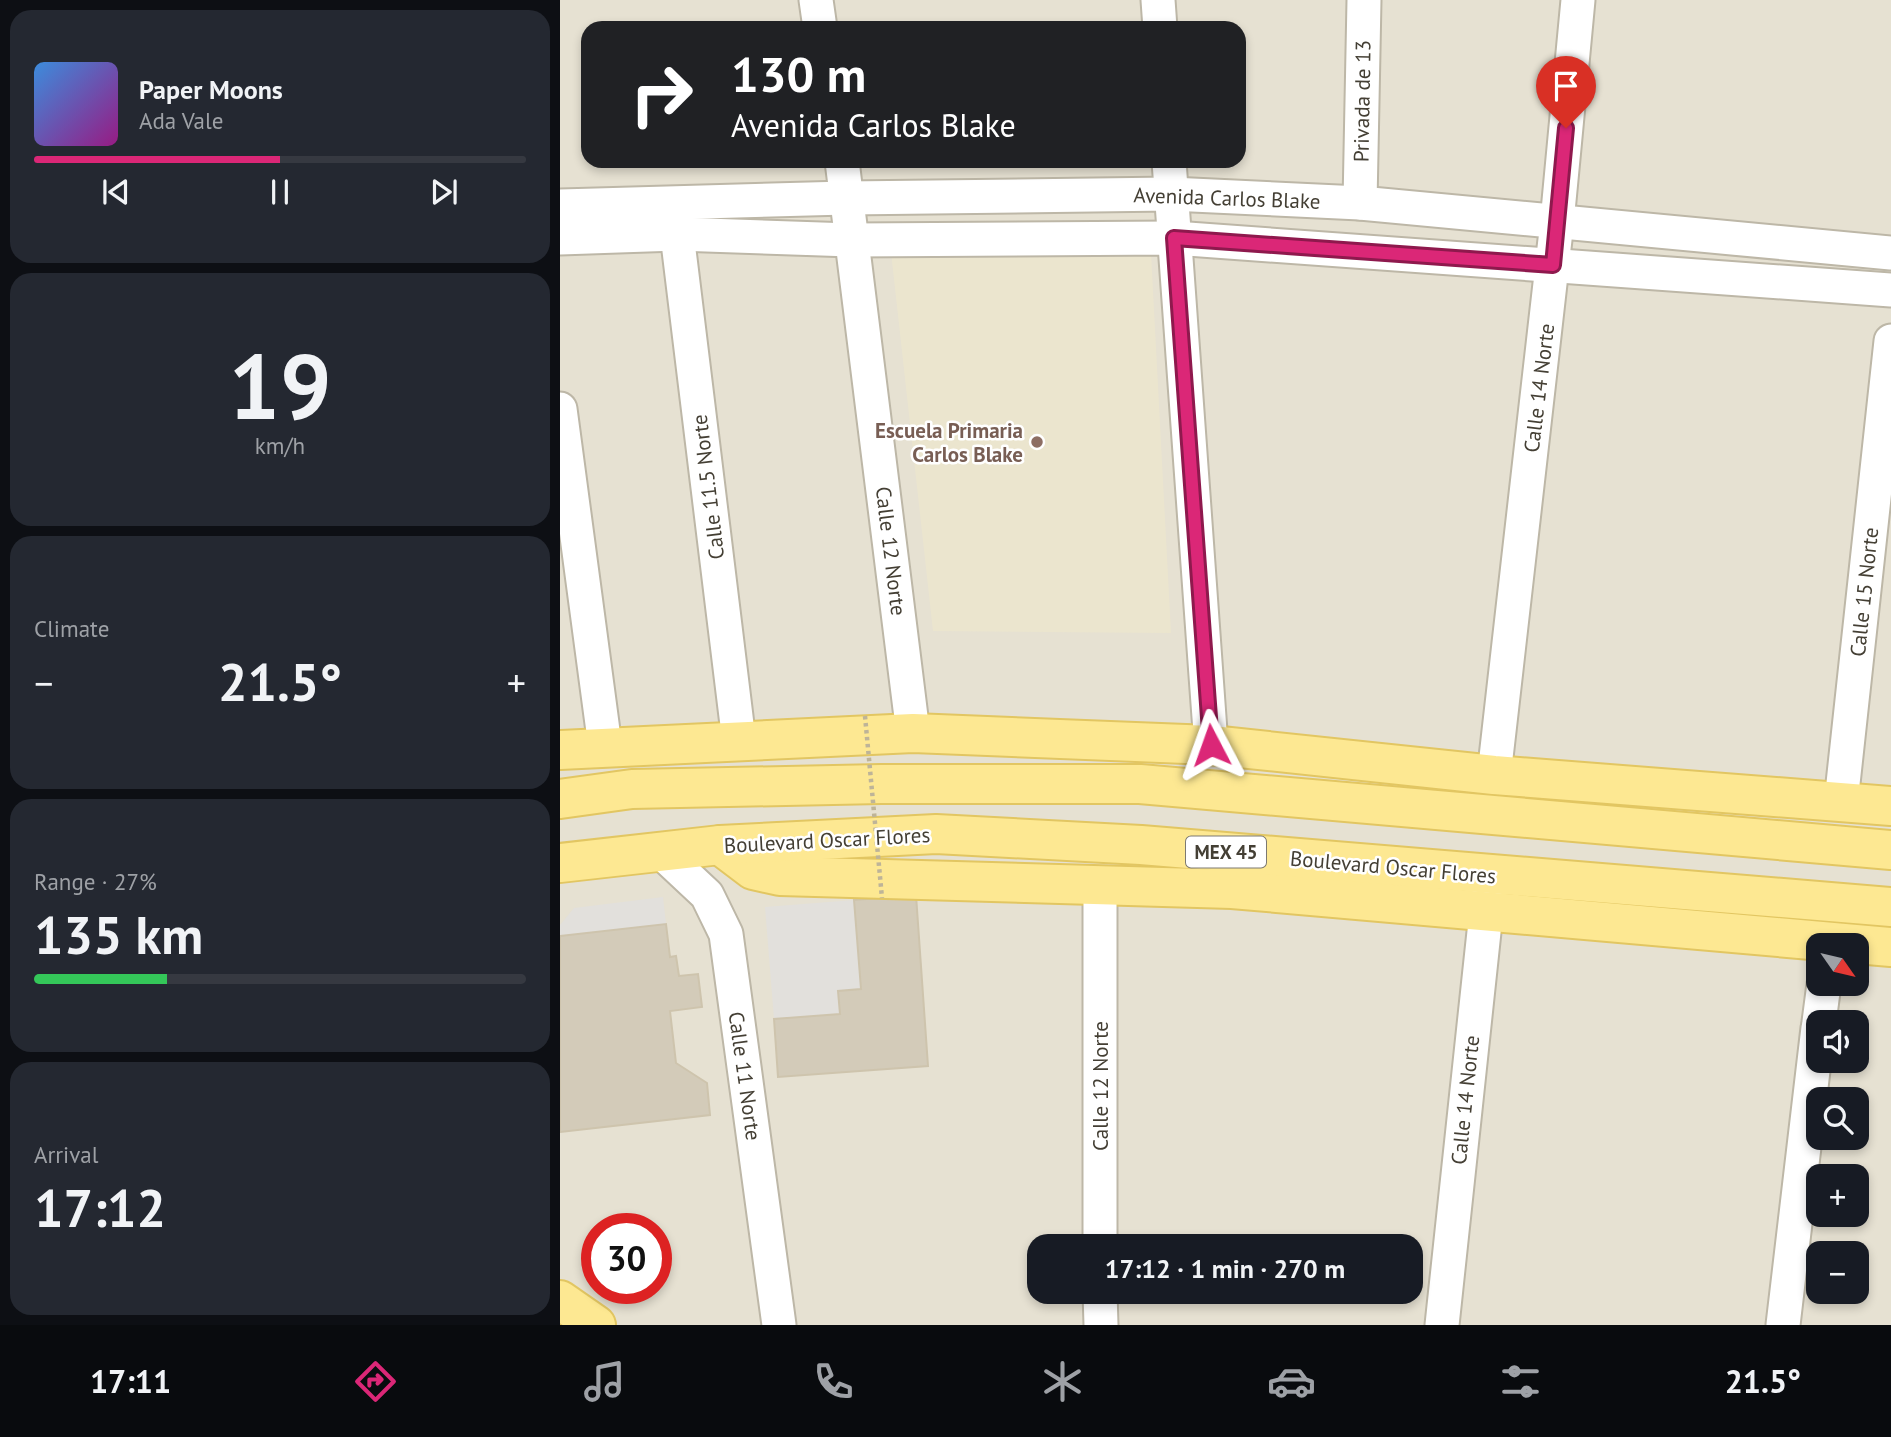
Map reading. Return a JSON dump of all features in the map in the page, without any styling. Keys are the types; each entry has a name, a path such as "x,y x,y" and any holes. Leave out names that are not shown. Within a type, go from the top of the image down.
{"main road":[{"path":"560,750 913,733 1211,745 1494,775 1891,806"},
{"path":"1329,799 1332,758"},
{"path":"560,799 632,789 953,783 1140,784 1329,799 1501,818 1891,850"},
{"name":"Boulevard Oscar Flores","path":"568,867 660,850 936,834 1141,845 1489,876 1891,907"},
{"path":"720,845 753,870 780,876 1232,889 1806,942"},
{"path":"1869,946 1891,947"},
{"path":"560,1300 596,1325"}],"street":[{"path":"816,0 819,21"},
{"path":"1158,0 1160,21"},
{"name":"Privada de 13","path":"1360,203 1364,0"},
{"name":"Calle 14 Norte","path":"1494,775 1553,265 1578,0"},
{"name":"Calle 12 Norte","path":"843,168 913,733"},
{"path":"1169,168 1211,745"},
{"name":"Avenida Carlos Blake","path":"560,206 846,198 1171,194 1360,203 1891,253"},
{"name":"Avenida Carlos Blake","path":"560,239 677,234 851,240 1174,238 1891,290"},
{"name":"Calle 11.5 Norte","path":"677,234 739,741"},
{"name":"Calle 15 Norte","path":"1841,802 1891,341"},
{"path":"560,409 605,746"},
{"name":"Calle 11 Norte","path":"660,850 707,895 726,934 779,1325"},
{"name":"Calle 14 Norte","path":"1442,1325 1489,876"},
{"name":"Calle 12 Norte","path":"1100,884 1100,1234"},
{"path":"1783,1325 1813,1073"},
{"path":"1100,1304 1101,1325"}],"path":[{"path":"865,716 882,898"}],"shaded area":[{"path":"560,0 1891,0 1891,1325 560,1325"},
{"name":"Escuela Primaria Carlos Blake","path":"891,252 1151,253 1171,633 933,631"},
{"path":"663,897 666,924 560,936 560,925 574,908"},
{"path":"854,900 861,989 839,991 840,1014 774,1019 765,907"}],"building":[{"path":"916,895 928,1066 778,1077 774,1019 840,1014 838,991 861,989 854,900"},
{"path":"666,924 670,957 676,956 679,976 698,974 702,1007 670,1011 676,1063 707,1083 710,1115 560,1132 560,936"}],"place":[{"name":"Escuela Primaria Carlos Blake","path":"1037,442"}],"route":[{"path":"1211,745 1174,238 1553,265 1566,128"}]}
